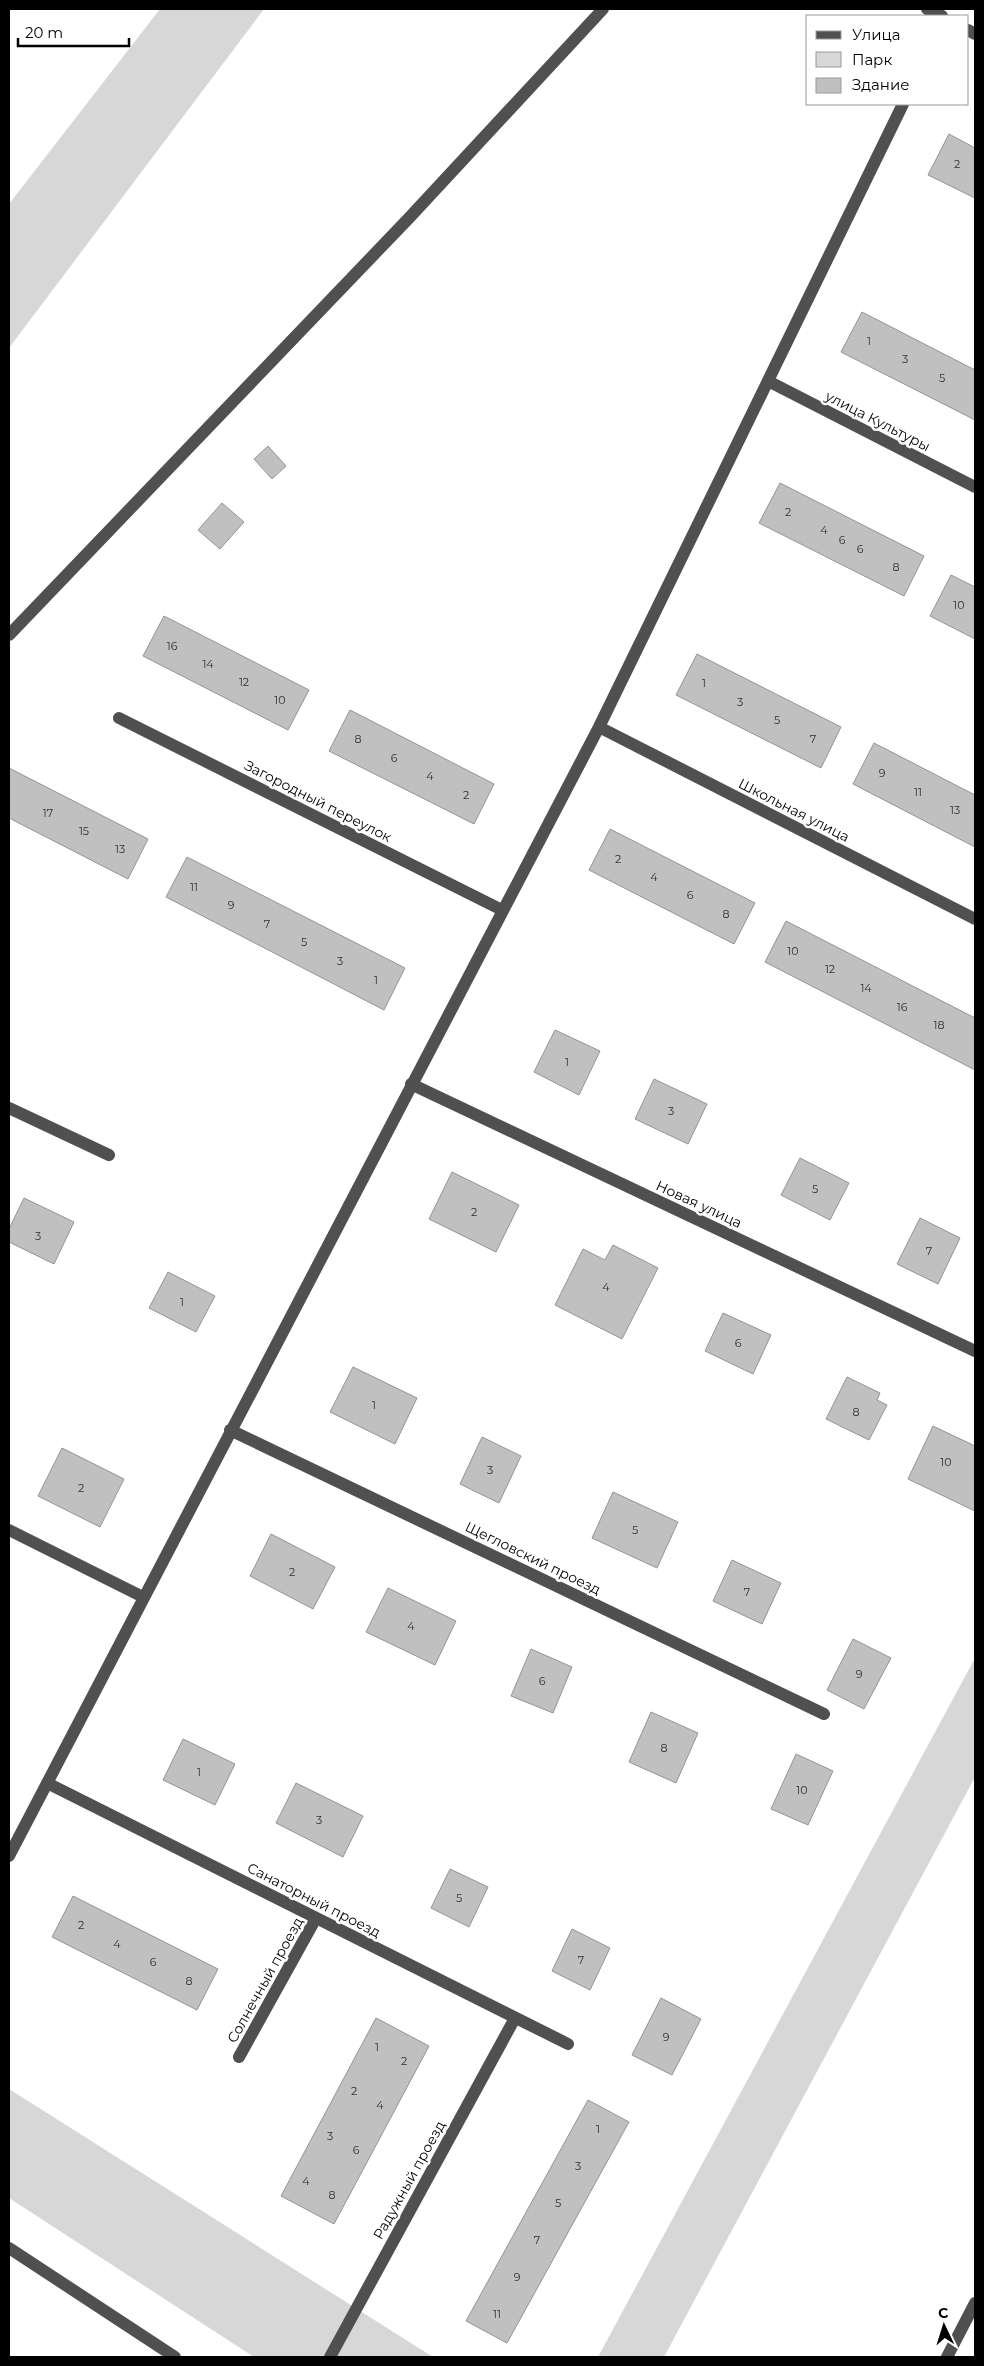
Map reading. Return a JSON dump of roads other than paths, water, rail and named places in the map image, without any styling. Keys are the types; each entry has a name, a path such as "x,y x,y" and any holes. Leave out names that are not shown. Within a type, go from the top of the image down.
{"street":[{"path":"9,635 409,218 603,9"},
{"path":"927,9 940,15"},
{"path":"9,1856 599,727 903,105"},
{"name":"улица Культуры","path":"768,381 975,488"},
{"name":"Загородный переулок","path":"119,718 502,910"},
{"name":"Школьная улица","path":"599,727 975,919"},
{"name":"Новая улица","path":"411,1084 975,1351"},
{"path":"9,1108 109,1155"},
{"name":"Щегловский проезд","path":"230,1430 824,1714"},
{"path":"9,1530 143,1597"},
{"name":"Санаторный проезд","path":"47,1782 568,2044"},
{"name":"Солнечный проезд","path":"239,2057 316,1918"},
{"name":"Радужный проезд","path":"330,2357 515,2018"},
{"path":"9,2248 176,2357"},
{"path":"947,2357 975,2303"}]}
